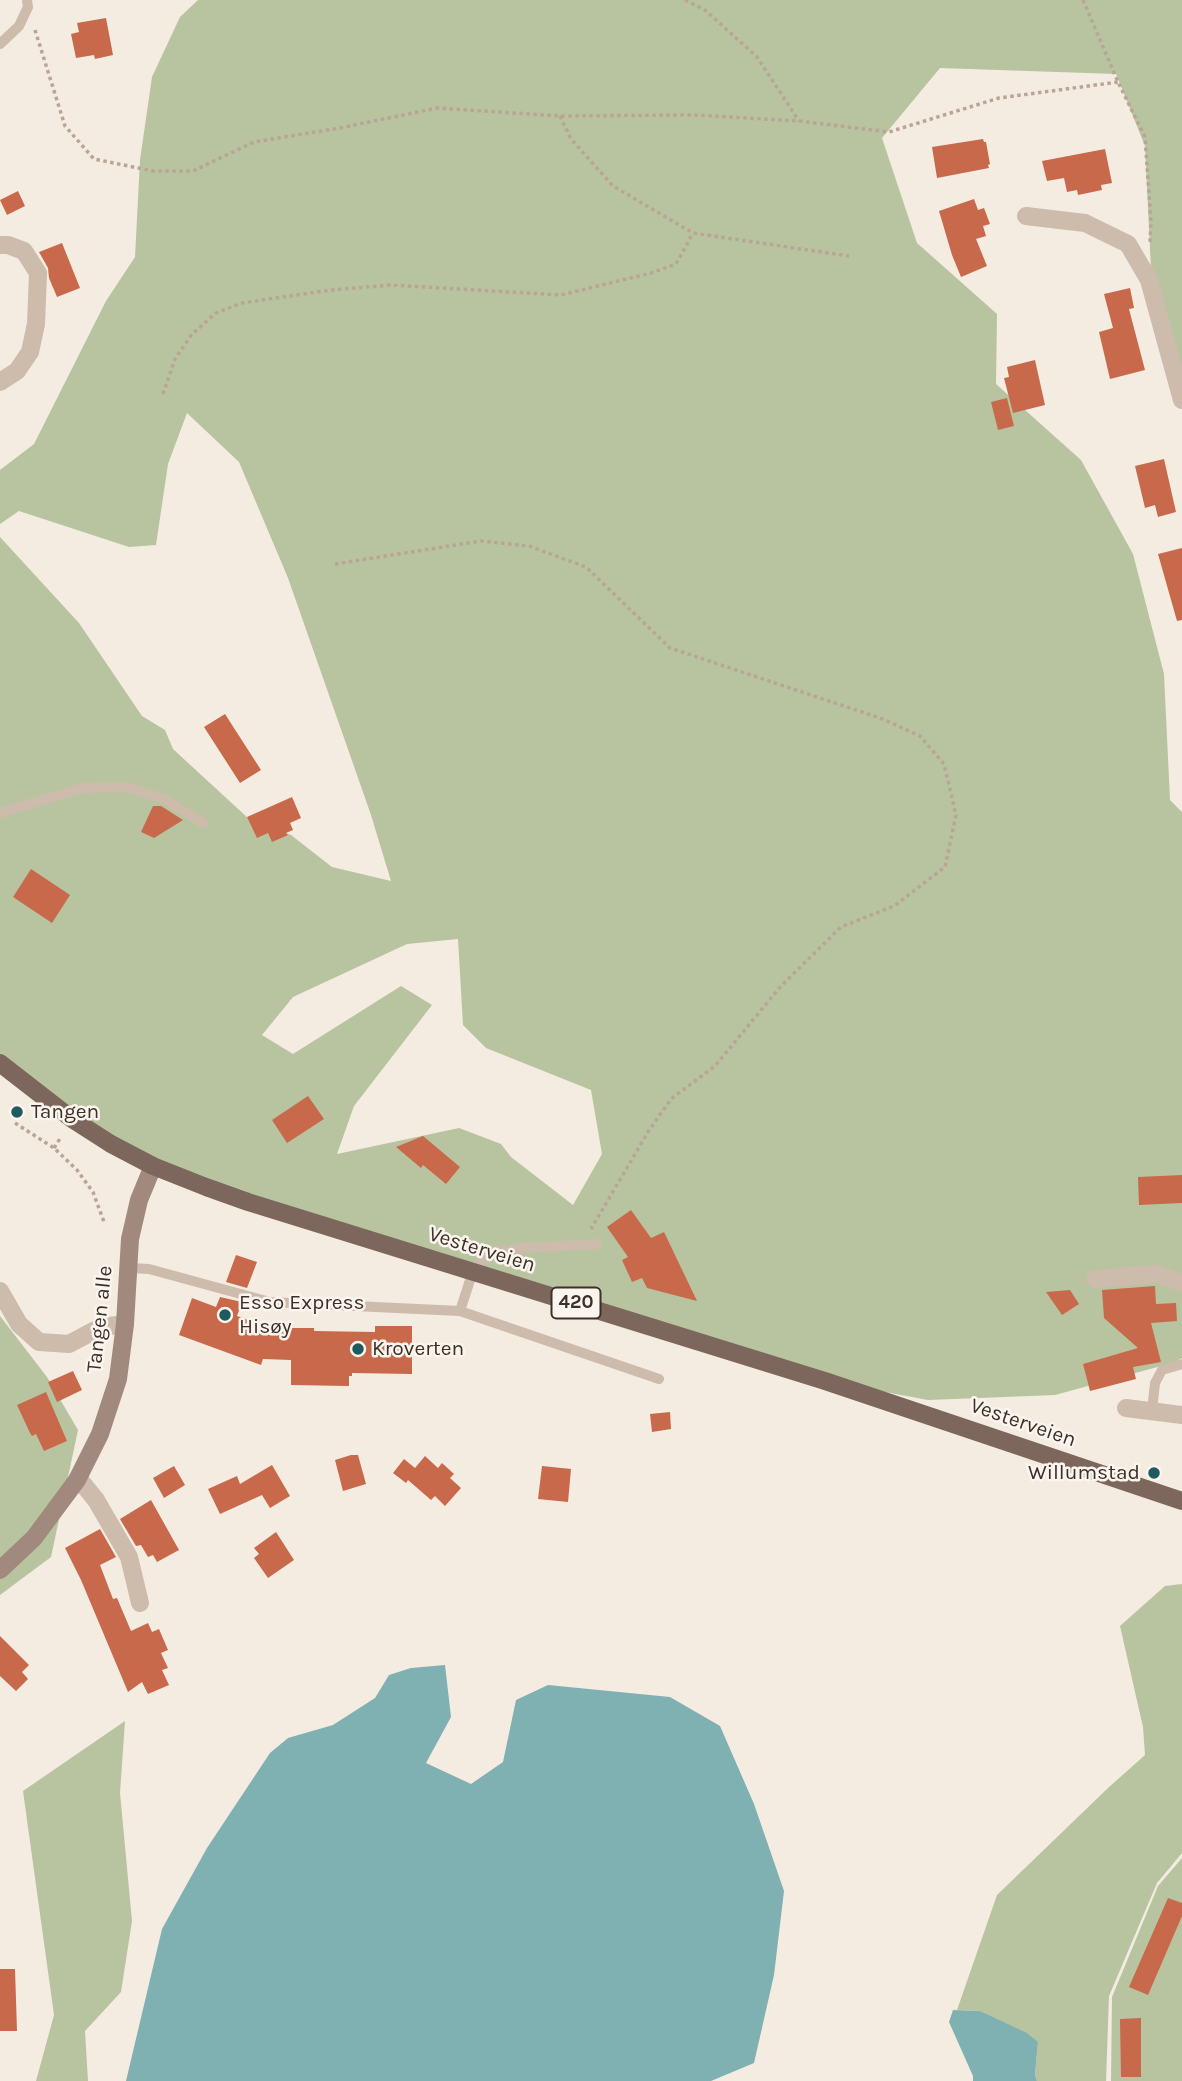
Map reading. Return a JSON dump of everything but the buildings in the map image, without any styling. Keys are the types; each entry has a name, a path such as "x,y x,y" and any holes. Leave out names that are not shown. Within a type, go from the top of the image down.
{"main road":[{"name":"Vesterveien","path":"0,1063 72,1119 111,1144 153,1166 248,1202 825,1381 1180,1500"},
{"name":"Tangen alle","path":"0,1570 34,1538 77,1480 100,1434 118,1379 125,1324 130,1239 139,1199 153,1166"}],"street":[{"path":"1026,216 1086,223 1128,244 1149,280 1182,400"},
{"path":"0,245 24,251 38,273 36,324 30,352 17,371 0,382"},
{"path":"1095,1279 1157,1274 1182,1283"},
{"path":"0,1291 19,1324 40,1342 69,1344 101,1327 125,1324"},
{"path":"1126,1408 1182,1415"},
{"path":"77,1480 96,1500 129,1557 140,1603"}],"lane":[{"path":"0,44 19,26 27,4"},
{"path":"0,813 82,788 127,787 164,799 203,823"},
{"path":"460,1311 473,1271 490,1253 521,1248 597,1244"},
{"path":"128,1268 149,1269 270,1302 460,1311 659,1380"},
{"path":"1152,1412 1155,1383 1162,1370 1182,1364"}],"path":[{"path":"685,0 705,10 757,57 799,121"},
{"path":"1083,0 1145,137 1151,221 1150,245"},
{"path":"27,4 65,126 94,159 153,171 194,171 254,142 437,108 560,116 695,115 799,121 889,132 999,98 1118,82"},
{"path":"560,116 571,139 613,186 693,233 849,256"},
{"path":"163,394 176,359 192,334 216,313 242,303 331,290 391,285 561,295 651,273 676,264 693,233"},
{"path":"335,564 481,541 529,545 586,567 670,648 883,719 920,736 944,764 956,816 945,867 894,906 841,927 781,986 715,1066 671,1098 581,1246"},
{"path":"15,1123 54,1148 77,1170 93,1192 104,1222"},
{"path":"54,1148 61,1137"}],"green space":[{"path":"198,0 1182,0 1182,388 1152,290 1145,146 1116,74 940,68 882,138 917,243 997,314 996,384 1081,460 1133,554 1164,674 1170,800 1182,812 1182,1358 1055,1395 928,1400 804,1377 211,1181 90,1134 0,1069 0,537 79,623 142,716 165,730 173,749 249,819 291,835 332,867 391,881 371,815 288,578 239,462 187,413 168,464 156,545 129,547 19,511 0,524 0,470 34,444 106,301 135,257 140,160 152,77 180,17","holes":["458,939 463,1025 486,1048 591,1090 602,1154 573,1205 511,1157 501,1144 459,1128 337,1154 354,1106 432,1005 401,986 293,1054 262,1035 293,997 407,944"]},
{"path":"0,1316 47,1377 78,1430 51,1557 0,1595"},
{"path":"1182,1584 1182,1853 1157,1883 1109,1996 1106,2081 1037,2081 1035,2075 1038,2042 980,2011 957,2010 997,1895 1145,1755 1143,1727 1120,1626 1165,1586"},
{"path":"125,1721 120,1793 132,1921 121,1992 85,2031 88,2081 36,2081 54,2015 23,1791"},
{"path":"1182,1858 1182,2081 1111,2081 1112,1997 1158,1886"}],"water":[{"path":"445,1665 451,1717 426,1763 471,1784 503,1762 516,1700 548,1685 670,1697 720,1726 754,1804 784,1891 774,1975 754,2063 711,2081 126,2081 162,1929 207,1848 270,1753 288,1738 333,1725 375,1698 389,1675 411,1668"},
{"path":"953,2010 980,2011 1027,2033 1038,2042 1035,2075 1037,2081 973,2081 949,2022"}],"place":[{"name":"Tangen","path":"17,1112"},
{"name":"Esso Express Hisøy","path":"225,1315"},
{"name":"Kroverten","path":"358,1349"},
{"name":"Willumstad","path":"1154,1473"}]}
